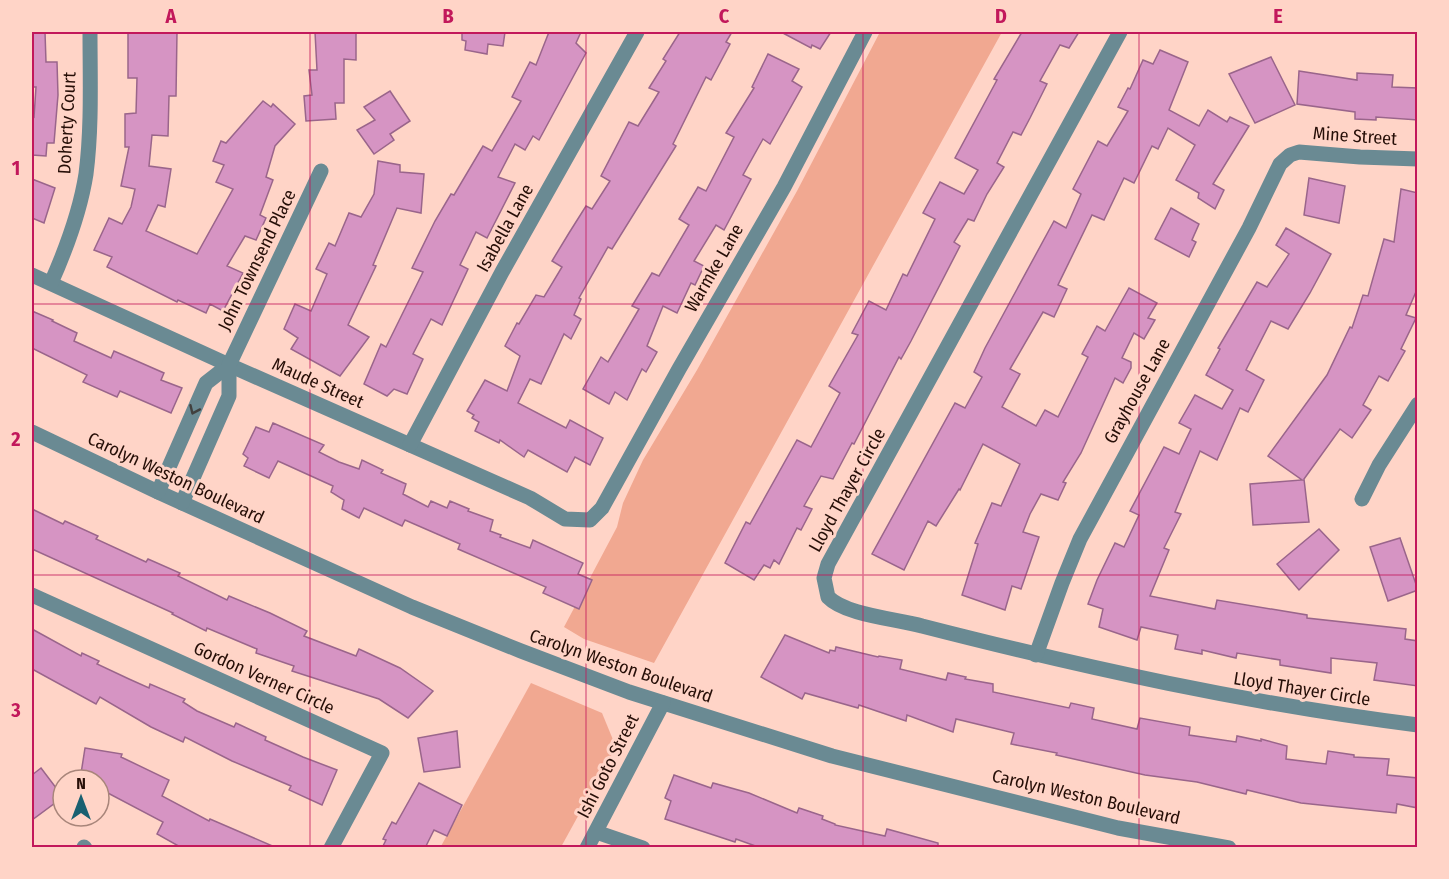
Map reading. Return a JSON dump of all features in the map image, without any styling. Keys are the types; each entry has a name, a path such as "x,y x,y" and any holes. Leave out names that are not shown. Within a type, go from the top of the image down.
{"street":[{"name":"Doherty Court","path":"51,283 67,248 86,175 89,137 90,32"},
{"name":"Isabella Lane","path":"410,445 502,272 636,32"},
{"name":"Warmke Lane","path":"590,520 602,508 784,187 865,32"},
{"name":"Lloyd Thayer Circle","path":"1120,32 828,564 824,578 828,597 845,609 905,621 1036,655 1231,697 1339,716 1418,725"},
{"name":"Mine Street","path":"1290,155 1299,152 1418,159"},
{"name":"Grayhouse Lane","path":"1036,655 1080,539 1249,228 1280,164 1290,155"},
{"name":"John Townsend Place","path":"182,503 229,396 229,365 321,171"},
{"name":"Maude Street","path":"32,275 530,498 566,519 590,520"},
{"name":"John Townsend Place","path":"158,492 206,383 229,365"},
{"path":"1362,500 1379,465 1418,404"},
{"name":"Carolyn Weston Boulevard","path":"32,432 158,492 423,612 629,692 832,756 1118,828 1229,848"},
{"name":"Gordon Verner Circle","path":"32,595 382,753 331,848"},
{"name":"Ishi Goto Street","path":"587,848 663,703"},
{"path":"596,832 643,848"}],"shaded area":[{"path":"880,32 1002,32 654,663 584,639 564,627 617,527 623,503 643,460 697,370 797,191"},
{"path":"531,683 602,713 616,747 561,847 440,848"}],"building":[{"path":"32,32 45,32 46,62 57,62 58,95 54,143 47,143 46,156 32,155 32,116 34,117 36,87 32,87"},
{"path":"128,32 177,32 176,96 169,96 168,136 152,135 149,166 171,169 165,207 158,205 146,231 197,254 233,189 216,182 224,165 213,161 221,141 226,143 263,101 271,107 273,104 295,124 275,146 266,177 273,180 260,215 266,218 256,240 245,236 227,266 243,273 223,311 210,304 206,313 178,300 177,302 107,267 112,257 94,250 109,218 122,224 131,207 135,189 121,186 129,147 125,147 125,114 136,113 137,78 128,78"},
{"path":"315,32 356,32 356,60 344,59 344,103 335,103 336,119 306,121 304,96 312,95 309,70 317,70"},
{"path":"462,32 505,32 503,46 488,44 487,54 465,50 466,41 462,40"},
{"path":"549,32 581,32 576,43 586,53 539,140 533,136 525,150 515,144 498,177 515,183 487,238 476,232 460,265 468,269 442,325 431,319 413,354 423,359 407,394 394,389 387,396 364,384 381,344 386,347 423,272 412,268 435,221 451,194 454,195 483,146 492,151 521,101 512,97 530,62 536,65"},
{"path":"680,32 732,32 726,42 730,44 711,80 706,77 673,144 676,146 612,249 608,247 579,298 581,299 574,315 581,319 571,339 564,334 541,384 530,379 518,403 566,428 570,420 603,438 590,465 575,457 567,472 528,450 524,457 500,440 499,443 475,431 479,422 467,411 485,380 507,391 520,356 505,346 536,295 544,297 562,267 552,261 586,206 592,209 610,181 601,176 629,122 638,126 659,92 649,88"},
{"path":"781,32 831,32 820,49 812,45 811,48"},
{"path":"1022,32 1079,32 1069,48 1060,45 1040,81 1047,84 1030,118 1021,135 1013,132 997,163 1004,167 974,221 968,219 954,242 960,246 854,444 852,443 833,479 821,476 804,506 812,509 801,530 797,528 779,564 774,560 770,568 764,565 754,580 725,563 746,522 750,524 797,440 811,447 840,393 829,386 858,335 852,333 869,301 886,310 903,274 907,276 935,219 923,213 940,182 964,194 978,170 955,158 997,80 994,79"},
{"path":"1160,50 1188,62 1169,110 1199,126 1208,110 1227,122 1230,117 1249,126 1213,184 1224,190 1215,209 1198,198 1199,193 1176,180 1195,145 1168,128 1158,149 1152,146 1134,183 1124,178 1104,220 1092,215 1058,285 1067,289 1054,317 1043,312 1010,369 1020,374 1002,407 1036,426 1045,410 1058,417 1088,357 1082,354 1097,326 1105,331 1129,288 1157,303 1148,318 1155,320 1144,339 1134,333 1122,358 1131,362 1131,368 1123,383 1115,378 1081,453 1063,482 1066,483 1058,500 1041,494 1030,514 1023,532 1039,537 1021,589 1012,586 1005,610 962,595 978,544 975,543 992,503 1001,506 1020,464 983,444 960,490 936,526 928,521 904,570 872,554 955,403 965,408 982,377 974,372 985,348 1054,221 1066,228 1081,194 1073,189 1098,141 1107,146 1128,111 1118,107 1128,88 1130,89 1143,60 1153,64"},
{"path":"768,54 799,69 792,81 802,87 770,144 763,139 743,175 751,179 724,230 716,225 694,261 704,266 695,285 691,283 677,313 663,306 647,346 657,352 646,372 642,369 627,400 615,392 609,404 583,389 601,357 608,362 639,309 632,306 652,273 659,276 689,225 679,219 698,187 706,191 734,137 726,133 754,88 752,87"},
{"path":"1271,57 1295,105 1255,123 1229,74"},
{"path":"1299,71 1357,80 1357,73 1393,75 1392,87 1418,88 1418,120 1376,117 1376,120 1355,119 1355,112 1297,104"},
{"path":"390,91 410,121 390,134 394,140 374,154 357,130 375,120 364,107"},
{"path":"378,161 400,165 400,172 424,174 421,213 397,208 373,265 376,266 348,325 369,337 340,376 291,349 298,338 284,329 295,304 311,311 327,274 316,269 329,243 335,246 349,213 361,217 374,194"},
{"path":"1309,178 1345,186 1339,223 1304,215"},
{"path":"32,179 55,188 44,223 32,218"},
{"path":"1401,189 1418,193 1418,287 1406,315 1416,318 1401,349 1405,351 1388,381 1379,376 1363,405 1371,410 1352,438 1340,429 1304,479 1309,522 1253,525 1250,484 1302,480 1268,456 1327,375 1350,327 1352,328 1363,295 1368,296 1384,239 1394,242"},
{"path":"1171,208 1199,224 1192,240 1196,242 1189,257 1155,239"},
{"path":"1286,228 1331,254 1288,329 1271,321 1246,370 1264,380 1248,412 1240,408 1217,460 1200,451 1175,512 1181,514 1164,548 1169,550 1150,596 1215,609 1217,600 1307,615 1307,618 1406,629 1405,639 1418,641 1418,686 1374,680 1377,663 1331,658 1331,673 1280,665 1280,660 1237,653 1236,658 1202,650 1202,654 1175,649 1178,635 1141,627 1137,640 1099,627 1103,609 1088,604 1115,543 1124,547 1139,515 1130,511 1164,447 1179,454 1191,429 1179,423 1195,395 1222,409 1233,390 1206,375 1220,349 1218,348 1257,282 1267,287 1289,254 1276,245"},
{"path":"32,311 77,333 74,341 111,358 114,351 164,373 161,380 182,388 171,413 120,391 117,397 83,382 87,375 32,348"},
{"path":"273,423 324,445 319,452 339,462 359,469 362,460 383,470 381,473 406,484 403,494 428,507 431,501 447,508 450,501 469,509 468,511 493,520 490,531 501,535 500,537 530,548 533,540 583,563 578,574 592,580 579,609 543,593 546,587 458,549 460,544 405,520 402,526 364,508 359,518 342,509 344,500 331,492 333,486 278,461 269,478 244,466 248,458 243,454 256,427 269,432"},
{"path":"32,509 63,524 65,521 98,536 96,539 146,562 148,559 180,573 178,576 227,600 229,596 270,613 307,631 304,636 356,656 359,649 400,668 433,691 408,718 379,699 292,671 294,666 256,653 257,649 207,628 206,631 173,613 32,549"},
{"path":"1319,529 1339,550 1299,590 1277,564"},
{"path":"1400,538 1418,590 1388,601 1370,547"},
{"path":"32,629 81,656 82,653 99,661 97,664 129,679 149,688 150,684 185,699 183,702 197,711 234,727 236,723 266,737 265,740 337,770 322,805 289,790 291,786 232,761 185,737 183,742 151,727 100,697 96,704 32,669"},
{"path":"785,635 829,653 830,650 835,651 836,647 902,660 900,669 946,680 948,673 993,684 993,692 1069,708 1071,703 1094,708 1092,719 1137,729 1140,718 1190,727 1189,735 1236,742 1237,736 1261,741 1261,739 1287,746 1286,759 1326,764 1328,751 1354,755 1354,757 1389,759 1387,775 1418,778 1418,808 1397,804 1396,813 1301,803 1247,790 1246,794 1197,782 1145,775 1011,744 1014,733 956,719 953,732 907,715 906,721 859,705 858,708 805,693 802,699 761,677"},
{"path":"457,731 460,767 424,772 418,738"},
{"path":"85,748 122,754 121,757 169,780 162,796 209,821 210,819 277,848 182,848 157,834 163,822 111,795 111,768 82,768"},
{"path":"41,768 51,781 51,806 32,820 32,775"},
{"path":"674,775 711,788 713,783 749,793 797,813 799,808 823,816 822,819 835,825 885,836 887,829 938,843 938,848 761,848 736,839 735,842 665,819 671,801 665,798"},
{"path":"419,783 462,805 447,836 434,830 425,848 382,848 386,840 383,839 392,822 396,824"}]}
